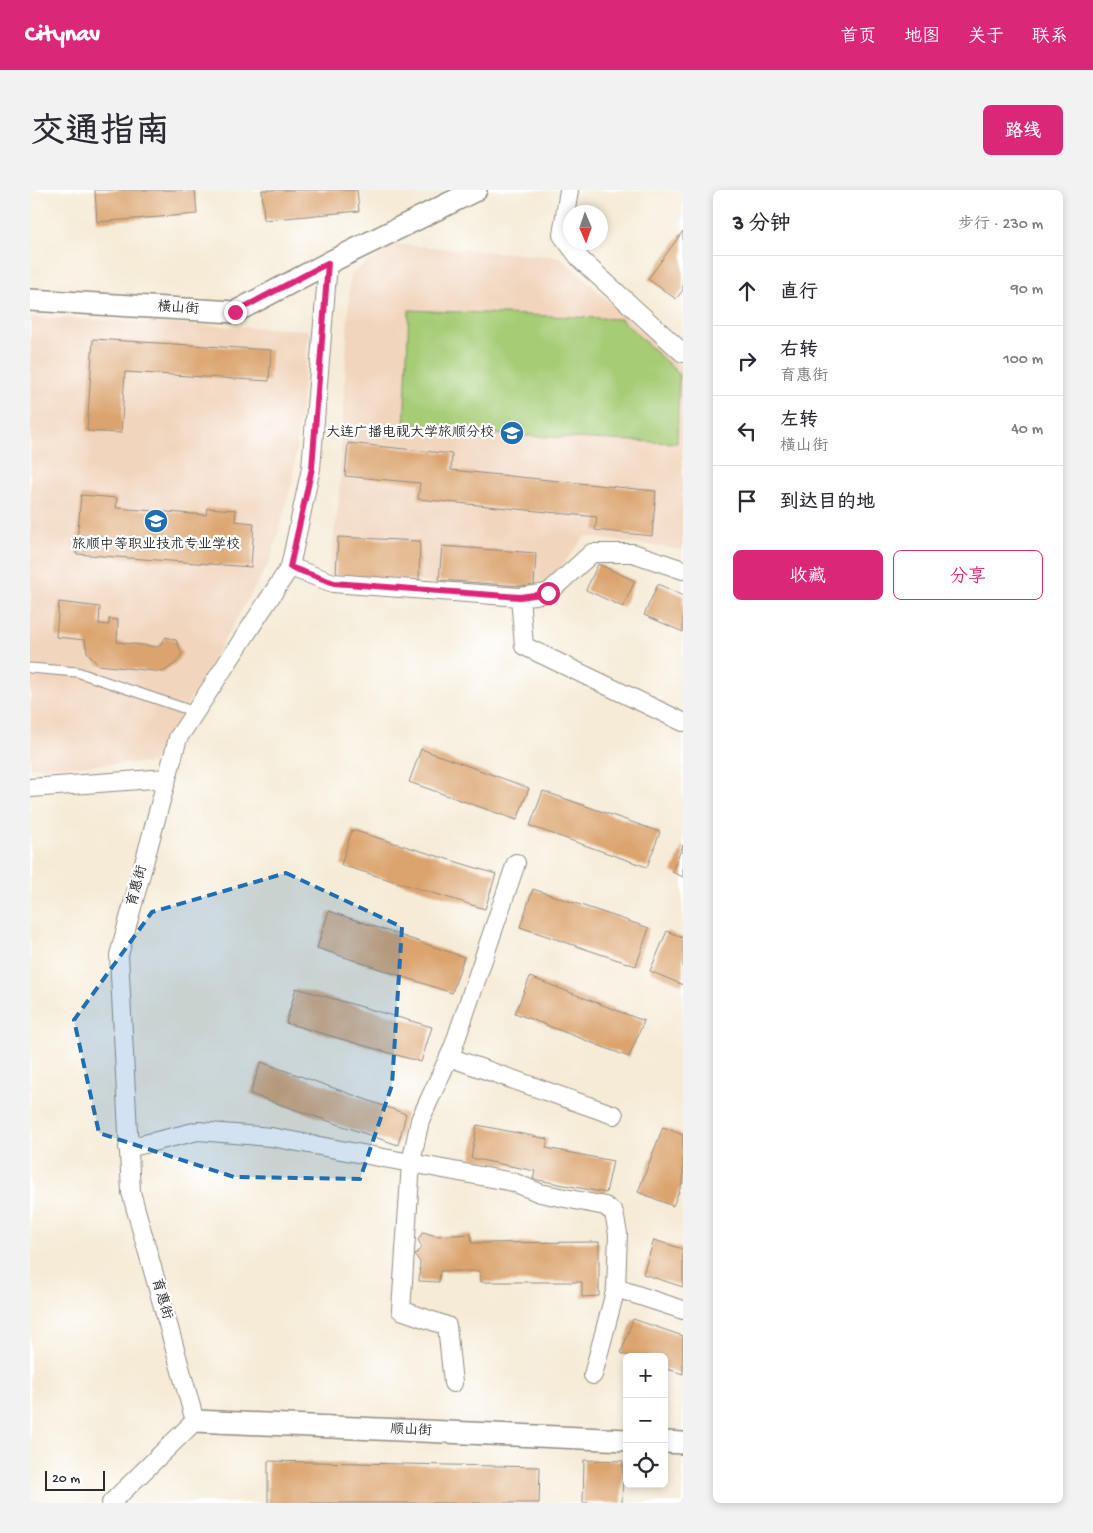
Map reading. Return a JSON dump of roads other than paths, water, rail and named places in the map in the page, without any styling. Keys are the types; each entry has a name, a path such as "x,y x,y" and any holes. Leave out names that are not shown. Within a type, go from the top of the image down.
{"street":[{"name":"横山街","path":"30,300 235,312 328,263 476,190"},
{"path":"569,190 562,235 581,260 683,353"},
{"name":"育惠街","path":"196,1421 131,1192 119,955 178,738 290,567 312,468 328,263"},
{"path":"290,567 334,583 520,597 548,593 592,553 633,553 683,570"},
{"path":"520,597 524,646 683,722"},
{"path":"30,788 167,778"},
{"path":"453,1384 447,1326 401,1310 411,1163 420,1120 449,1056 516,863"},
{"path":"449,1056 614,1115"},
{"path":"128,1148 198,1131 271,1137 513,1182 540,1193 605,1206 614,1213 618,1234 616,1288 593,1375"},
{"path":"616,1288 683,1310"},
{"path":"111,1503 196,1421"},
{"name":"顺山街","path":"196,1421 623,1440"},
{"path":"668,1442 683,1443"}],"lane":[{"path":"30,668 77,672 195,712"}],"place":[{"name":"大连广播电视大学旅顺分校","path":"512,433"},
{"name":"旅顺中等职业技术专业学校","path":"156,521"}]}
